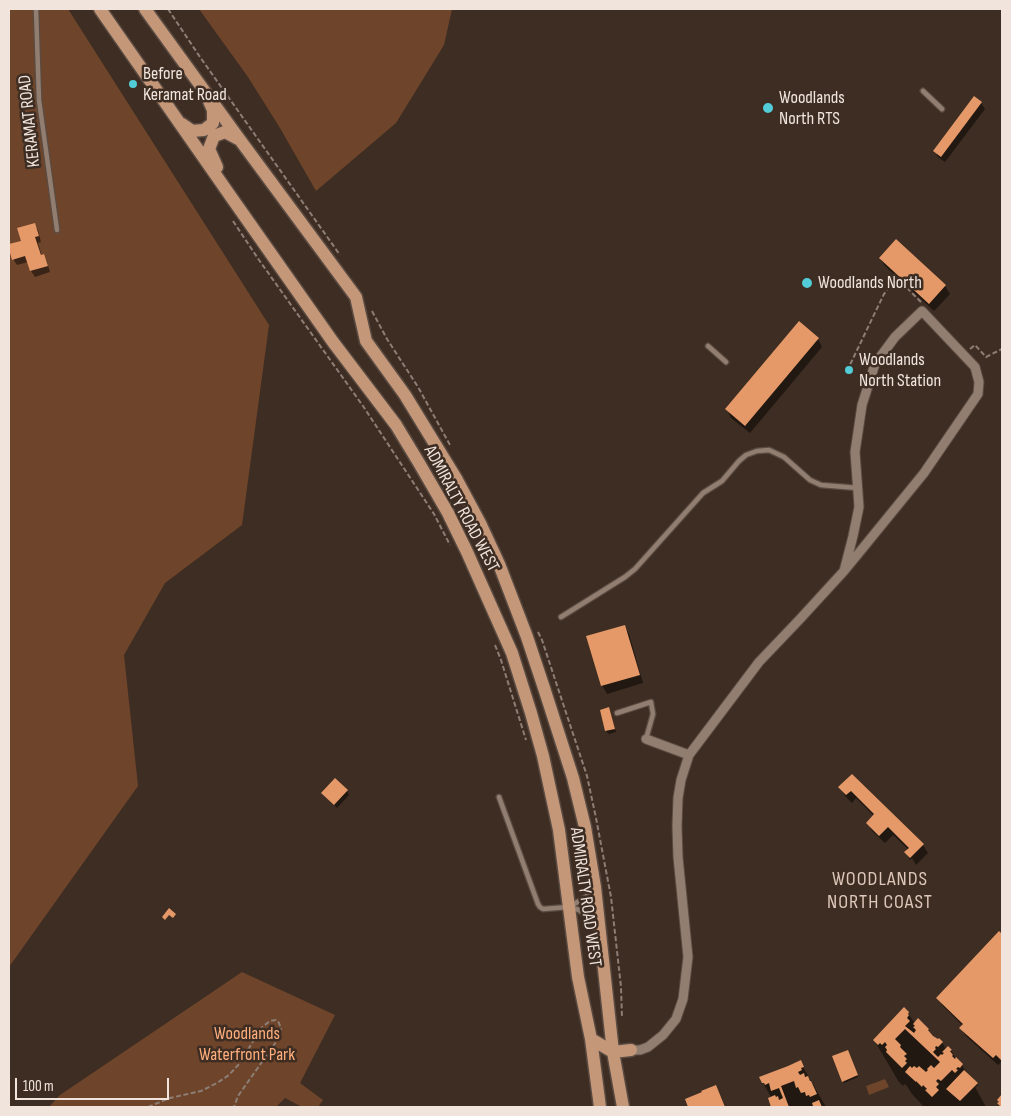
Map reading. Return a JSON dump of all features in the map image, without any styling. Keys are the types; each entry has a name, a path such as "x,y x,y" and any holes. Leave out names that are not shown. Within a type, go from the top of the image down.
{"main road":[{"name":"ADMIRALTY ROAD WEST","path":"100,9 333,342 396,426 448,513 468,552 512,653 543,756 559,830 578,978 591,1039 600,1107"},
{"name":"ADMIRALTY ROAD WEST","path":"145,9 356,297 366,341 419,418 457,480 480,522 499,564 527,637 573,778 585,827 595,887 613,1052 622,1107"},
{"path":"178,122 192,131 204,130 213,123 213,110 206,92"},
{"path":"229,194 209,149 214,136 225,132 240,140"},
{"path":"591,1039 613,1052 631,1050"},
{"path":"617,1077 624,1057 631,1050"},
{"path":"595,1074 613,1052"}],"street":[{"path":"631,1050 640,1050 648,1047 663,1035 676,1018 683,999 688,957 678,858 677,826 681,780 689,755 759,662 844,571 924,473 978,394 979,382 975,367 922,310 895,337 874,364 862,405 855,452 859,507 854,536 844,571"},
{"path":"646,739 689,755"}],"lane":[{"name":"KERAMAT ROAD","path":"36,9 39,100 57,230"},
{"path":"923,91 942,109"},
{"path":"708,346 726,362"},
{"path":"561,617 635,569 703,493 722,480 746,455 757,451 769,450 784,457 810,480 821,485 858,488"},
{"path":"617,713 651,702 653,714 646,739"},
{"path":"499,797 538,904 543,909 569,907 579,910 588,917 600,933"},
{"path":"569,907 586,898 595,887"}],"path":[{"path":"232,220 258,260 363,406 428,506 450,546"},
{"path":"492,639 501,660 527,744"},
{"path":"148,1107 170,1098 201,1091 229,1075 240,1063 260,1028 270,1020 276,1020 281,1029 276,1042 238,1096 234,1107"}],"green space":[{"path":"9,9 68,9 269,325 242,525 165,583 124,655 138,786 9,967"},
{"path":"199,9 452,9 444,45 396,123 316,191 248,77"},
{"name":"Woodlands Waterfront Park","path":"242,972 335,1015 300,1083 323,1100 318,1107 302,1107 285,1098 276,1107 49,1107 60,1095"},
{"path":"885,1079 889,1087 869,1095 866,1086"}],"building":[{"path":"974,96 982,102 941,157 933,151"},
{"path":"35,223 39,236 35,237 41,255 44,254 48,266 30,271 25,256 12,260 9,244 21,241 17,228"},
{"path":"896,239 946,285 929,304 879,258"},
{"path":"799,321 819,338 745,426 725,409"},
{"path":"625,625 640,675 601,686 586,636"},
{"path":"609,707 615,729 605,731 600,710"},
{"path":"852,774 924,844 910,858 904,852 909,848 888,827 879,836 866,823 874,814 851,791 846,795 838,787"},
{"path":"335,778 348,790 334,805 321,793"},
{"path":"169,908 176,914 173,918 169,915 165,920 162,917"},
{"path":"999,931 1002,934 1002,1061 996,1055 993,1058 959,1028 963,1024 936,998"},
{"path":"904,1007 909,1012 907,1018 910,1021 905,1026 914,1033 916,1030 913,1024 918,1018 933,1036 943,1042 938,1047 936,1046 933,1052 938,1057 944,1053 942,1052 948,1046 952,1050 950,1051 952,1056 955,1059 956,1057 963,1064 960,1068 956,1069 958,1070 955,1073 952,1070 941,1081 938,1079 936,1081 939,1084 936,1087 939,1090 932,1097 923,1085 922,1087 905,1072 910,1066 917,1068 919,1066 926,1072 931,1065 934,1068 940,1062 905,1029 895,1039 907,1054 904,1056 907,1059 905,1061 907,1063 902,1068 886,1052 885,1047 887,1045 885,1042 882,1045 880,1043 878,1045 873,1040"},
{"path":"848,1050 858,1075 842,1082 832,1056"},
{"path":"801,1060 804,1067 798,1072 800,1075 804,1073 805,1077 808,1076 817,1094 810,1097 809,1095 806,1096 805,1092 801,1093 798,1087 796,1088 794,1081 781,1086 789,1107 771,1107 768,1098 775,1095 776,1097 778,1096 779,1100 783,1098 779,1088 771,1091 769,1083 765,1085 759,1077"},
{"path":"964,1070 978,1083 960,1101 946,1089"},
{"path":"716,1085 725,1107 688,1107 685,1099"},
{"path":"1002,1094 1002,1107 1001,1107 997,1100"},
{"path":"819,1100 822,1107 809,1107 813,1106 812,1103"}],"place":[{"name":"Before Keramat Road","path":"133,84"},
{"name":"Woodlands North RTS","path":"768,108"},
{"name":"Woodlands North","path":"807,283"},
{"name":"Woodlands North Station","path":"849,370"}],"district":[{"name":"WOODLANDS NORTH COAST","path":"880,892"}]}
